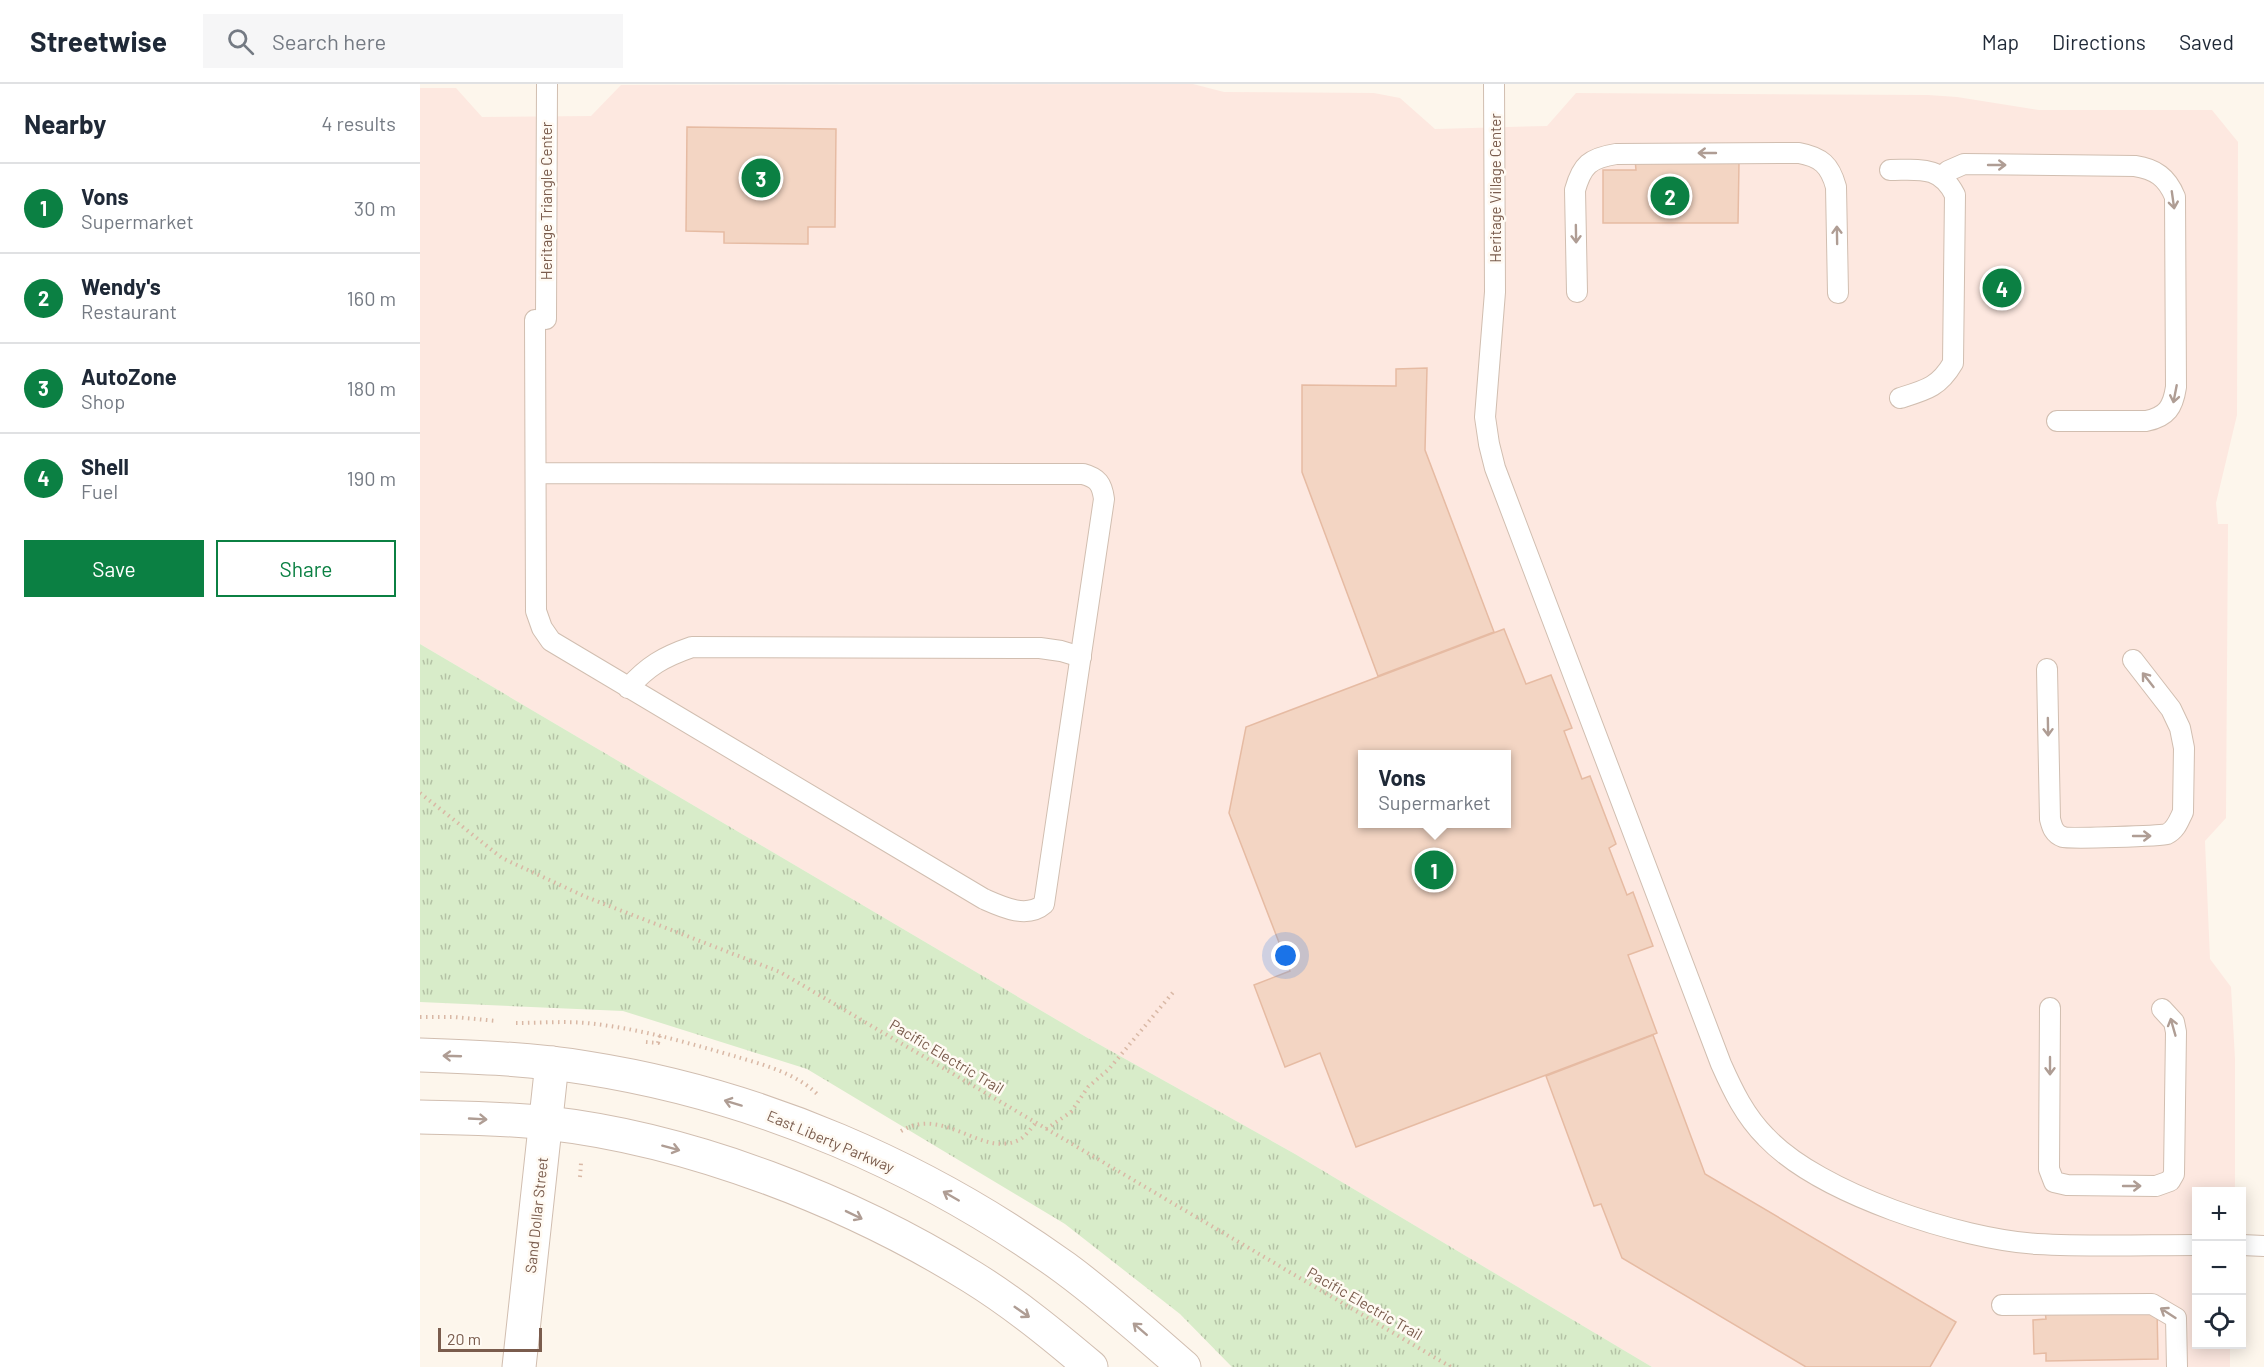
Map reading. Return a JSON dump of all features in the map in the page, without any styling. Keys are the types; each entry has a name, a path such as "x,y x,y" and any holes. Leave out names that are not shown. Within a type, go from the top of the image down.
{"street":[{"name":"East Liberty Parkway","path":"420,1055 552,1063 631,1076 730,1102 801,1126 869,1154 937,1188 1026,1242 1108,1302 1184,1367"},
{"name":"Sand Dollar Street","path":"519,1367 552,1063"},
{"path":"420,1117 546,1123 635,1139 768,1178 833,1205 919,1246 972,1277 1045,1328 1091,1367"}],"lane":[{"name":"Heritage Triangle Center","path":"547,84 536,473 536,611 542,628 551,641 567,653 984,899 1000,906 1029,912 1038,910 1044,904 1080,657"},
{"name":"Heritage Village Center","path":"1494,84 1495,292 1485,417 1489,444 1495,468 1733,1092 1748,1116 1767,1139 1791,1158 1822,1178 1896,1212 1978,1236 2035,1244 2192,1245"},
{"path":"1577,292 1575,190 1579,175 1589,163 1602,156 1616,154 1799,153 1814,156 1824,163 1832,174 1836,187 1838,293"},
{"path":"1942,177 1955,167 1964,164 2134,165 2148,168 2161,175 2170,185 2175,197 2176,387 2174,402 2168,412 2157,419 2146,421 2057,421"},
{"path":"1890,170 1933,172 1942,177 1955,195 1953,363 1945,376 1936,384 1924,391 1900,398"},
{"path":"536,473 1083,474 1099,481 1103,489 1104,499 1080,657 1040,648 692,647 666,656 644,671 628,688"},
{"path":"2047,669 2050,819 2053,828 2057,834 2074,839 2156,836 2173,830 2183,812 2183,737 2171,709 2133,660"},
{"path":"2050,1008 2049,1169 2054,1182 2067,1185 2156,1186 2170,1181 2174,1174 2176,1032 2174,1022 2162,1009"},
{"path":"2246,1245 2264,1246"},
{"path":"2002,1305 2152,1304 2176,1318 2177,1367"}],"path":[{"name":"Pacific Electric Trail","path":"420,793 502,858 586,897 780,972 1450,1367"},
{"path":"1046,1129 1071,1112 1088,1087 1109,1069 1175,990"},
{"path":"420,1017 454,1017 500,1022"},
{"path":"511,1023 583,1023 660,1035 765,1065 810,1087 818,1095"},
{"path":"892,1136 912,1124 932,1122 999,1144 1020,1139 1036,1123"}],"shaded area":[{"path":"1193,84 1224,92 1374,93 1400,98 1435,129 1547,126 1576,93 1928,95 1957,97 2039,110 2212,110 2238,142 2237,415 2216,503 2218,524 2228,524 2226,818 2205,841 2210,959 2231,987 2235,1059 2235,1187 2192,1187 2192,1349 2230,1349 2230,1367 1652,1367 1295,1154 1086,1037 420,644 420,88 456,88 482,117 591,116 621,85"}],"green space":[{"path":"420,644 1086,1037 1295,1154 1652,1367 1232,1367 1180,1314 1065,1224 807,1069 623,1011 420,1002"}],"building":[{"path":"687,127 836,129 835,227 808,227 808,244 724,243 724,232 686,231"},
{"path":"1635,159 1739,163 1738,223 1603,223 1603,170 1636,170"},
{"path":"1427,368 1425,450 1494,632 1378,676 1302,472 1302,385 1396,386 1396,369"},
{"path":"1504,629 1526,684 1551,675 1572,728 1564,731 1582,779 1590,776 1616,844 1609,848 1627,895 1633,892 1653,946 1628,955 1657,1033 1356,1147 1320,1053 1285,1067 1254,985 1290,971 1229,813 1246,727"},
{"path":"1653,1035 1705,1174 1956,1322 1930,1367 1806,1367 1622,1258 1601,1204 1594,1206 1546,1076"},
{"path":"2157,1310 2158,1359 2046,1361 2046,1353 2034,1354 2033,1320 2046,1319 2045,1311"}],"place":[{"name":"AutoZone","path":"761,178"},
{"name":"Wendy's","path":"1670,196"},
{"name":"Shell","path":"2002,288"},
{"name":"Vons","path":"1434,870"}]}
